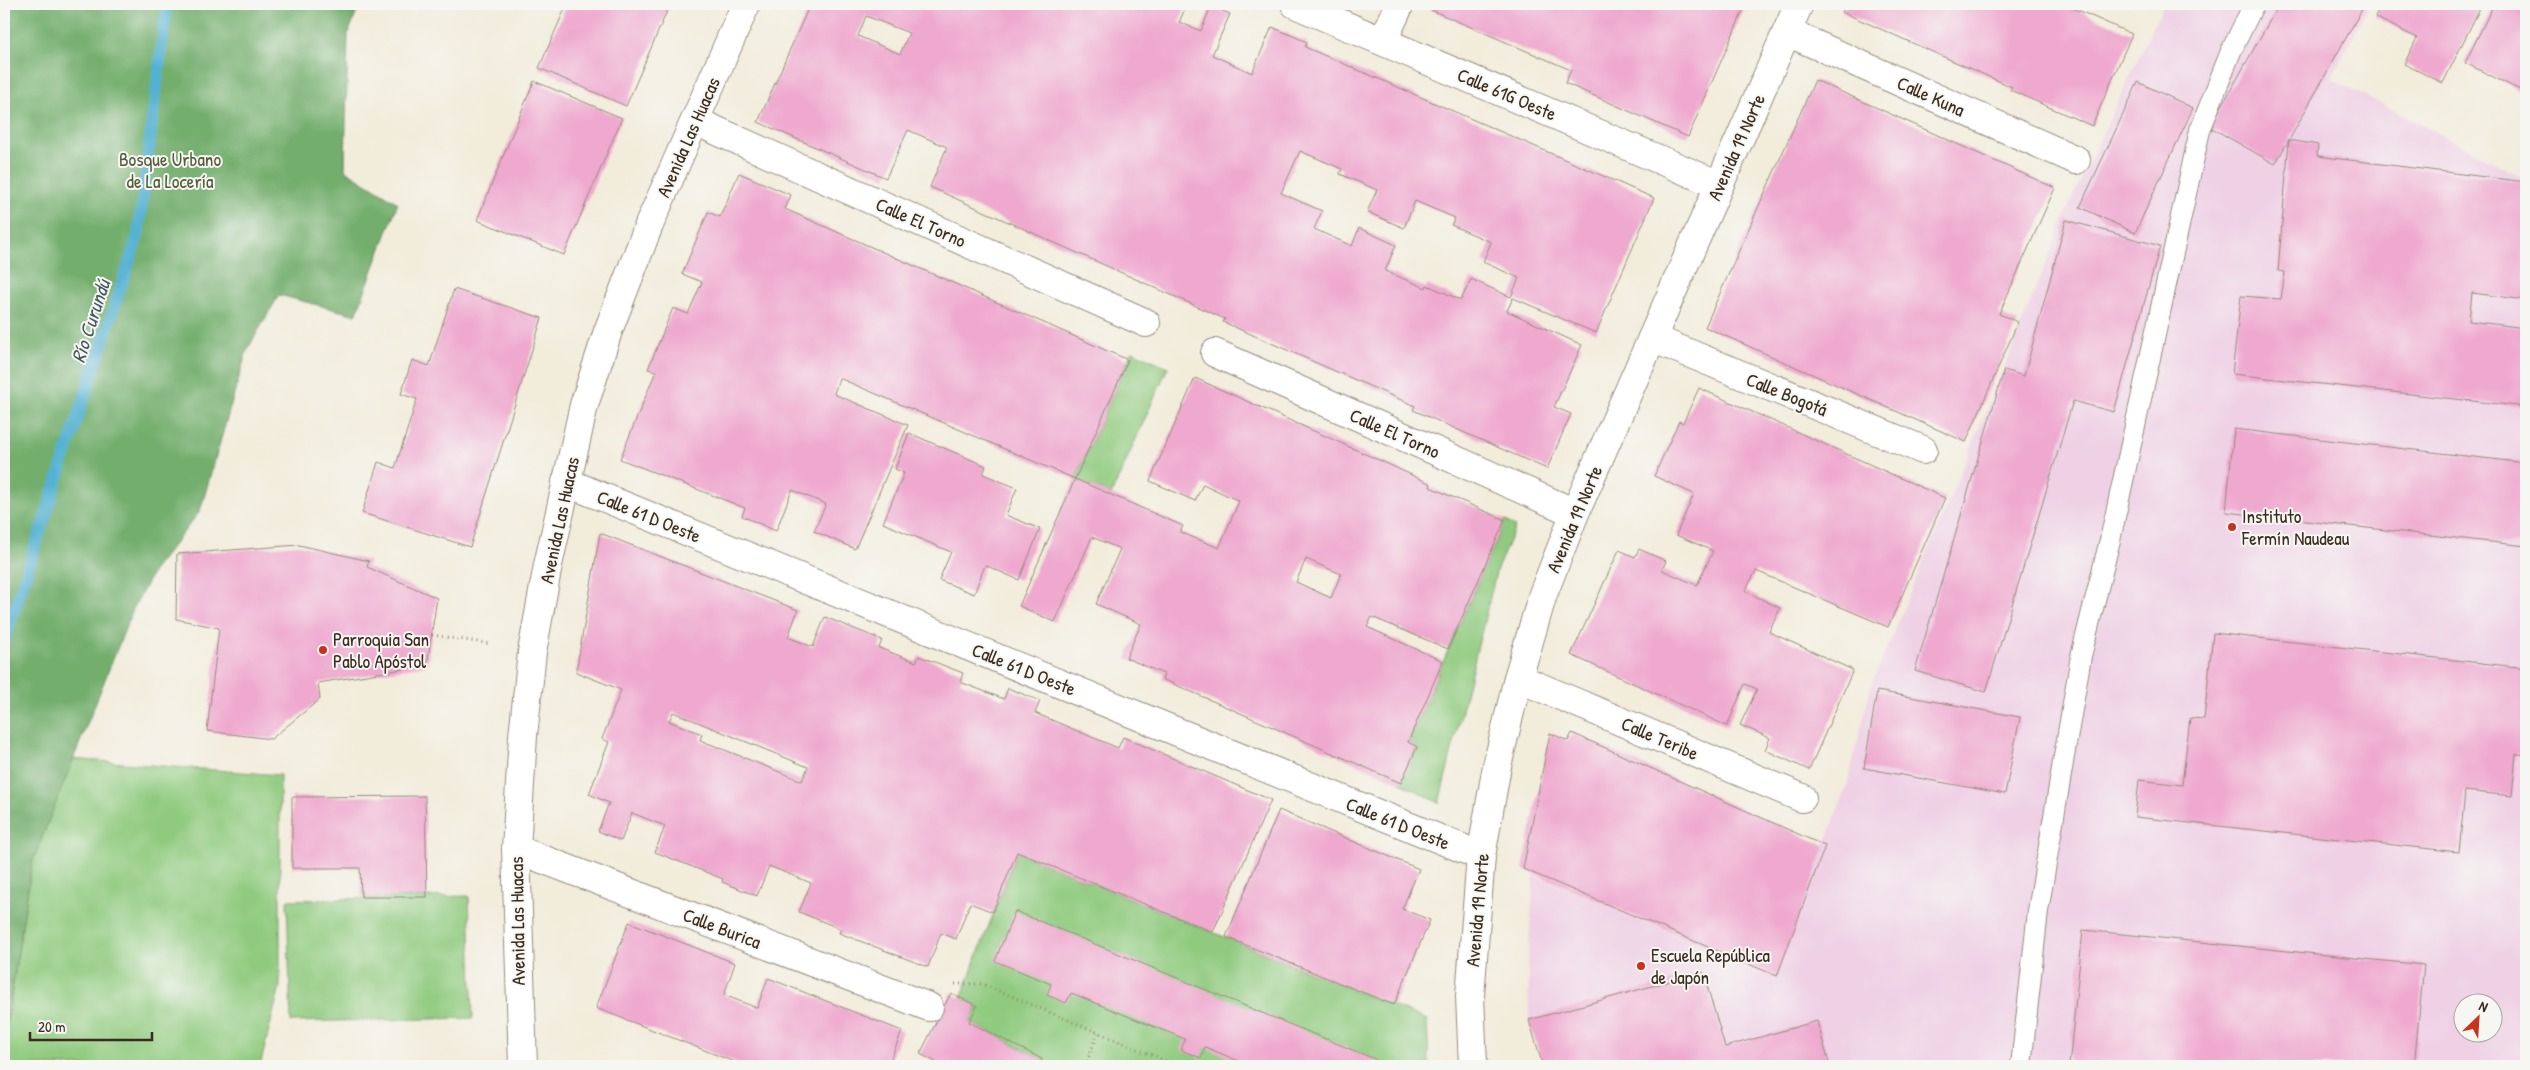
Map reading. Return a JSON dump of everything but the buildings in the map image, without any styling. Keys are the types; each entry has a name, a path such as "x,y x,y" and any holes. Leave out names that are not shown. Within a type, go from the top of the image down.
{"street":[{"name":"Avenida Las Huacas","path":"523,1066 516,849 523,736 532,652 566,482 584,405 608,331 649,225 746,4"},
{"name":"Calle 61G Oeste","path":"1295,4 1719,185"},
{"path":"1382,41 1400,4"},
{"name":"Avenida 19 Norte","path":"1473,1066 1470,996 1481,856 1497,766 1518,678 1543,594 1575,514 1799,4"},
{"name":"Calle Kuna","path":"1787,32 2076,160"},
{"name":"Calle El Torno","path":"695,121 1146,323"},
{"name":"Calle Bogotá","path":"1652,338 1923,450"},
{"name":"Calle El Torno","path":"1215,353 1575,514"},
{"name":"Calle 61 D Oeste","path":"566,482 1481,856"},
{"name":"Calle Teribe","path":"1518,678 1802,798"},
{"name":"Calle Burica","path":"516,849 929,1007"}],"lane":[{"path":"2022,1066 2038,910 2081,656 2110,540 2200,130 2231,51 2254,4"}],"path":[{"path":"432,635 491,644"},
{"path":"948,984 982,984 1178,1066"},
{"path":"1085,1066 1098,1033"}],"shaded area":[{"name":"Instituto Fermín Naudeau","path":"2164,4 2370,4 2331,78 2526,179 2526,1066 1543,1066 1529,1020 1528,957 1534,875 1777,976 1848,782 1871,686 2004,369 2070,203"}],"green space":[{"name":"Bosque Urbano de La Locería","path":"4,4 360,4 348,34 345,170 398,203 356,315 279,295 247,350 200,511 154,570 133,609 32,863 4,1041"},
{"path":"1132,351 1168,367 1111,495 1075,479"},
{"path":"1505,520 1515,527 1497,569 1439,803 1401,783 1417,747 1408,742"},
{"path":"72,759 280,775 280,986 260,1066 4,1066 4,1041 32,863"},
{"path":"1017,852 1427,1020 1429,1066 1041,1066 1042,1059 969,1022 977,1006 961,998"},
{"path":"469,896 473,1018 291,1022 287,900"}],"waterway":[{"name":"Río Curundú","path":"4,641 138,235 167,4"}],"place":[{"name":"Instituto Fermín Naudeau","path":"2232,527"},
{"name":"Parroquia San Pablo Apóstol","path":"323,650"},
{"name":"Escuela República de Japón","path":"1641,966"}]}
